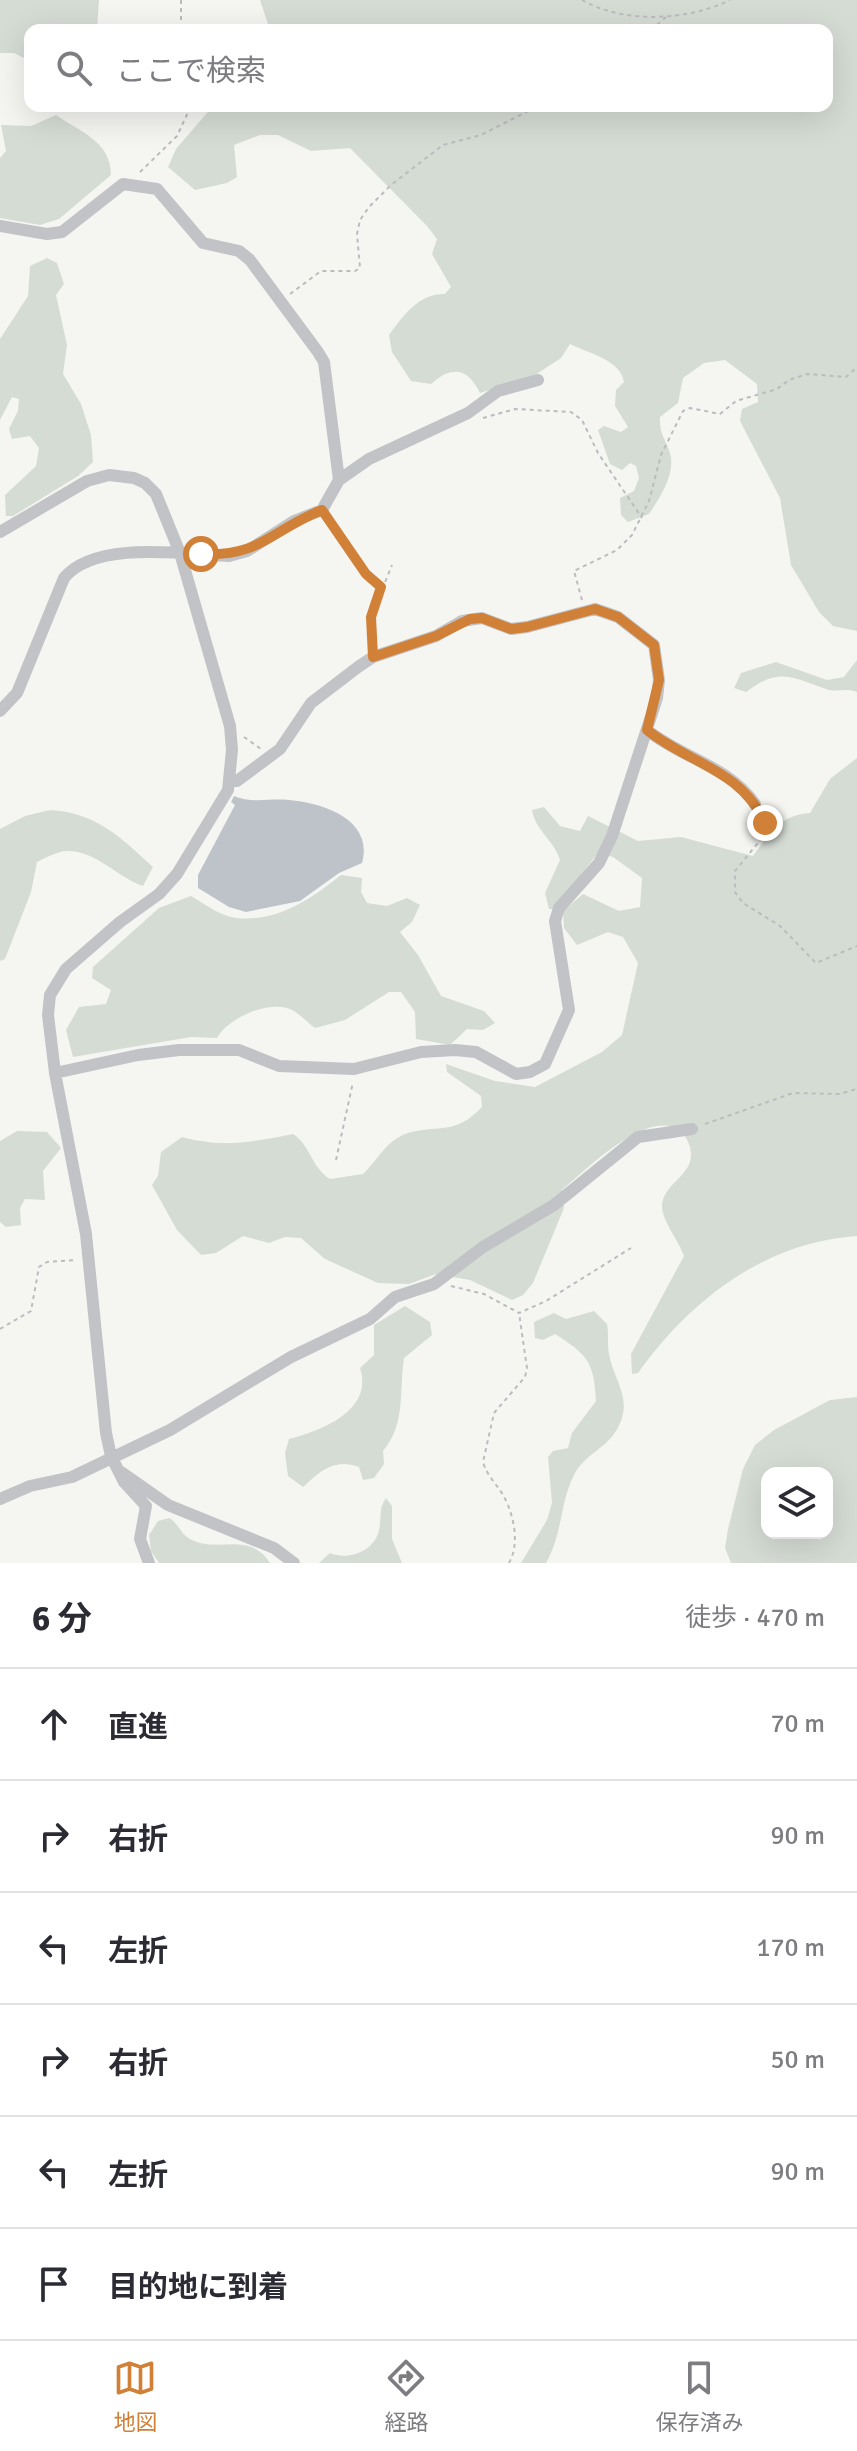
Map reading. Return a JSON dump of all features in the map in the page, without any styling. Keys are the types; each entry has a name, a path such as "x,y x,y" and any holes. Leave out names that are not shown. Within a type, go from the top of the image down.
{"street":[{"path":"0,226 47,234 62,232 115,190 133,183 157,189 203,243 239,251 250,260 324,362 339,480"},
{"path":"0,711 17,693 64,578 73,567 110,554 229,556 247,551 294,521 322,510 339,480 369,459 468,413 498,391 538,380"},
{"path":"0,532 87,481 109,475 134,478 156,494 180,553 230,726 227,790"},
{"path":"55,1073 138,1055 179,1050 239,1050 279,1066 354,1069 421,1052 455,1050 476,1052 516,1074 530,1072 545,1064 569,1010 565,971 555,936 559,908 599,863 612,836 633,764 647,730 659,680 654,645 605,610 587,610 511,629 482,618 470,619 436,636 373,657 311,703 288,739 227,790 168,884 57,979 48,1015 55,1073 90,1260 111,1456 146,1506 140,1539 149,1563"},
{"path":"647,730 678,753 720,771 739,784 755,804"},
{"path":"0,1499 30,1486 72,1477 170,1430 291,1357 370,1319 407,1291 434,1284 483,1247 554,1205 638,1137 692,1129"},
{"path":"119,1471 168,1505 274,1548 294,1563"}],"path":[{"path":"181,0 181,24"},
{"path":"582,0 610,12 667,16 689,14 730,0"},
{"path":"658,24 667,16"},
{"path":"133,183 177,136 188,112"},
{"path":"282,304 312,274 360,268 357,234 360,220 369,207 420,159 443,145 481,135 526,112"},
{"path":"587,610 576,588 574,571 625,545 642,518 661,455 683,411 690,408 720,414 736,401 777,389 789,380 807,374 846,377 857,367"},
{"path":"477,420 515,409 571,412 582,420 598,453 642,518"},
{"path":"322,510 366,574 381,587"},
{"path":"373,657 371,617 392,565"},
{"path":"230,726 270,756"},
{"path":"755,804 765,823 766,833 735,871 735,892 743,903 780,926 816,963 857,946"},
{"path":"336,1160 348,1120 354,1069"},
{"path":"692,1129 793,1093 839,1094 857,1089"},
{"path":"519,1313 557,1295 631,1248"},
{"path":"0,1329 31,1311 39,1267 47,1262 90,1260"},
{"path":"434,1284 484,1294 519,1313"},
{"path":"509,1563 515,1553 515,1538 508,1505 483,1462 494,1413 525,1377 527,1368 519,1313"}],"shaded area":[{"path":"0,0 99,0 97,24 24,24 24,58 14,53 0,53"},
{"path":"260,0 857,0 857,631 833,626 819,612 791,565 780,498 740,421 742,409 758,402 757,384 725,360 704,363 683,378 678,403 660,417 661,432 671,461 666,485 649,514 628,522 621,515 620,498 634,491 639,478 636,466 630,463 622,470 610,464 598,430 604,426 621,432 628,427 615,406 616,390 624,382 622,374 610,363 570,344 561,358 535,375 480,393 470,378 459,372 446,374 431,384 411,381 392,352 389,335 406,313 420,302 427,297 445,294 451,287 432,254 437,239 350,148 311,151 278,135 260,135 234,145 237,177 227,183 195,190 168,167 176,149 208,112 833,112 833,24 268,24"},
{"path":"56,115 100,146 110,163 111,175 59,219 40,225 0,218 0,158 6,151 1,125 31,126"},
{"path":"47,258 57,263 64,284 56,295 67,345 63,374 81,404 91,435 93,462 78,476 13,516 6,516 5,495 36,466 39,448 30,436 12,439 9,429 18,411 19,399 12,397 0,420 0,339 28,296 30,266"},
{"path":"857,660 857,692 830,690 785,677 768,679 746,692 734,688 741,673 776,662 827,680 844,677"},
{"path":"857,758 857,1236 791,1250 732,1279 681,1322 638,1373 632,1374 631,1354 684,1256 662,1206 667,1192 687,1168 691,1151 683,1134 668,1126 636,1133 602,1156 562,1190 564,1208 533,1283 523,1295 512,1300 470,1280 436,1274 409,1284 378,1283 325,1259 301,1238 285,1237 269,1243 243,1236 216,1253 201,1255 177,1230 152,1185 158,1176 161,1152 182,1137 224,1143 293,1134 330,1179 363,1174 400,1136 455,1126 482,1107 481,1096 447,1072 446,1064 495,1081 535,1087 602,1052 622,1035 638,963 623,937 608,932 577,945 564,928 563,911 583,894 619,911 640,907 642,878 613,857 598,853 554,909 549,909 545,893 560,860 532,810 544,807 560,826 580,831 588,816 638,841 681,837 753,856 783,821 810,813 830,779"},
{"path":"234,796 248,800 303,802 343,816 361,835 364,848 362,863 339,873 300,901 246,912 229,907 198,888 198,875 235,805 231,802"},
{"path":"50,810 95,821 153,867 143,886 96,859 77,852 60,852 37,862 31,892 5,959 0,961 0,829 25,816"},
{"path":"341,875 362,878 361,892 367,903 387,906 407,898 420,905 412,922 400,932 418,955 441,996 484,1011 495,1023 483,1030 467,1029 450,1045 416,1039 415,1012 401,992 389,992 345,1020 315,1028 290,1009 270,1007 238,1018 217,1038 191,1037 73,1057 66,1030 79,1007 106,1004 111,990 92,978 93,967 159,908 191,896 226,916 247,919 262,917 304,901"},
{"path":"17,1131 47,1132 61,1148 43,1171 45,1200 25,1199 20,1208 21,1225 6,1227 0,1222 0,1141"},
{"path":"405,1306 430,1322 432,1335 404,1358 398,1418 383,1451 384,1464 374,1478 363,1480 359,1467 335,1465 322,1471 303,1487 288,1476 285,1453 289,1439 330,1424 352,1407 362,1383 360,1368 374,1355 374,1325"},
{"path":"594,1311 607,1324 609,1354 622,1391 624,1410 616,1431 583,1462 574,1475 556,1540 546,1563 521,1563 547,1520 552,1503 548,1457 553,1451 568,1448 572,1433 596,1401 591,1368 582,1354 555,1334 543,1340 535,1338 534,1322 554,1313 566,1319"},
{"path":"857,1397 857,1563 731,1563 725,1548 743,1469 755,1445 774,1430 830,1400"},
{"path":"386,1498 392,1506 392,1539 402,1563 319,1563 330,1553 352,1555 372,1544 379,1530"},
{"path":"169,1518 192,1540 212,1545 243,1545 262,1553 270,1563 159,1563 151,1551 149,1535 158,1521"}],"route":[{"path":"201,554 229,556 247,551 294,521 322,510 366,574 381,587 371,617 373,657 436,636 470,619 482,618 511,629 547,624 587,610 605,610 654,645 659,680 647,730 678,753 720,771 739,784 747,791 765,823"}]}
